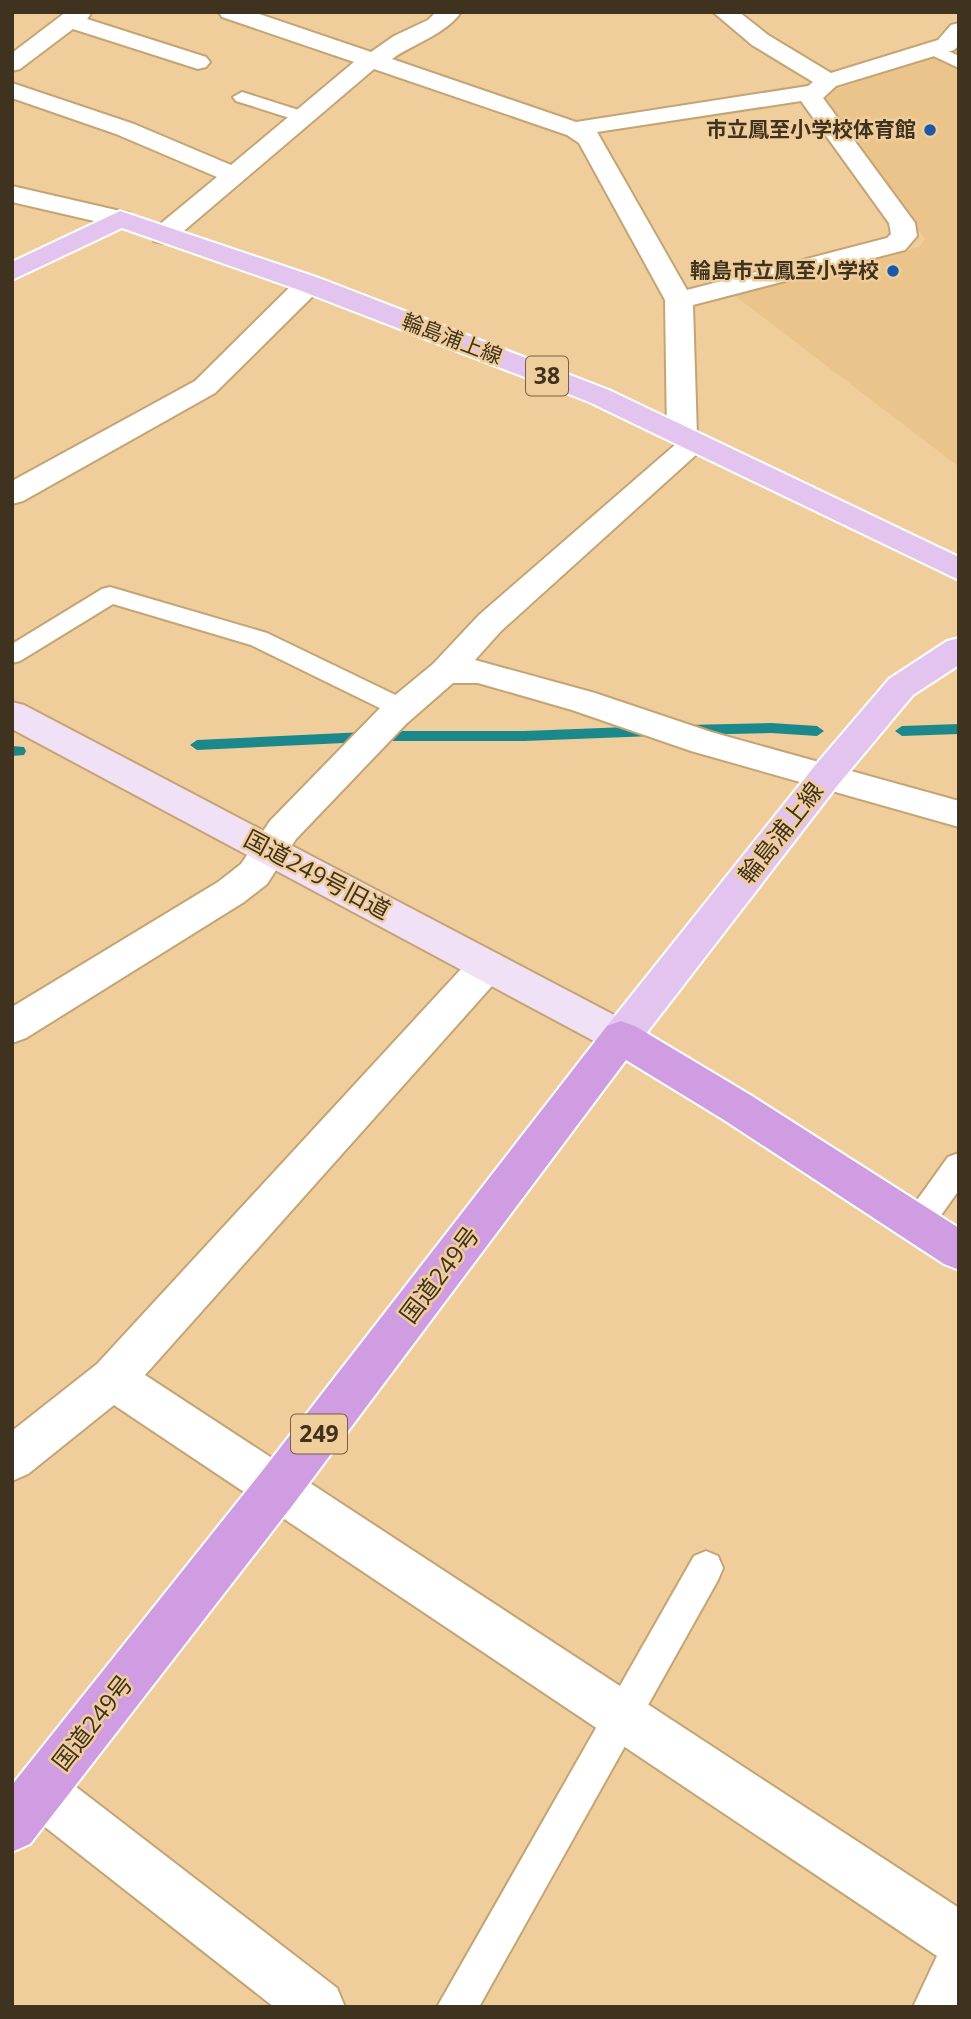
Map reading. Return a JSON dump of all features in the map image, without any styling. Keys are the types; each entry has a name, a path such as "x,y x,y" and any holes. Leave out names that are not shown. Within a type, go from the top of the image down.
{"highway":[{"path":"621,1037 738,1108 959,1251"},
{"name":"国道249号","path":"26,1809 279,1486 621,1037"}],"main road":[{"name":"輪島浦上線","path":"120,219 309,284 599,397 959,570"},
{"path":"12,272 120,219"},
{"name":"輪島浦上線","path":"621,1037 825,777 901,687 959,649"}],"street":[{"path":"12,1027 231,892 254,874 283,830 351,756 687,440 679,300 589,138 576,131 374,60 230,12"},
{"path":"163,235 374,60 402,41 436,24 450,12"},
{"path":"724,12 822,87"},
{"path":"12,64 76,16 198,62"},
{"path":"576,131 588,126 822,87 946,45 959,30"},
{"path":"679,300 896,244 904,236 902,223 810,97 822,87"},
{"path":"12,90 125,129 234,174"},
{"path":"12,194 120,219"},
{"path":"12,494 205,387 309,284"},
{"path":"444,671 478,671 583,701 703,742 959,814"},
{"name":"国道249号旧道","path":"12,714 621,1037"},
{"path":"12,1460 113,1379 486,966"},
{"path":"113,1379 279,1486 959,1938"},
{"path":"26,1809 318,2007"},
{"path":"940,2007 959,1969"}],"lane":[{"path":"933,48 959,63"},
{"path":"242,97 302,117"},
{"path":"12,655 110,595 259,639 397,711"},
{"path":"918,1223 959,1166"},
{"path":"457,2007 706,1568"}],"shaded area":[{"name":"輪島市立鳳至小学校","path":"959,44 959,467 734,295 919,247 925,239 821,104 832,91 955,48"}],"waterway":[{"path":"686,730 771,728 817,731"},
{"path":"902,731 959,729"},
{"path":"197,745 386,736 524,736 653,731"},
{"path":"12,751 19,751"}],"place":[{"name":"市立鳳至小学校体育館","path":"930,130"},
{"name":"輪島市立鳳至小学校","path":"893,271"}]}
